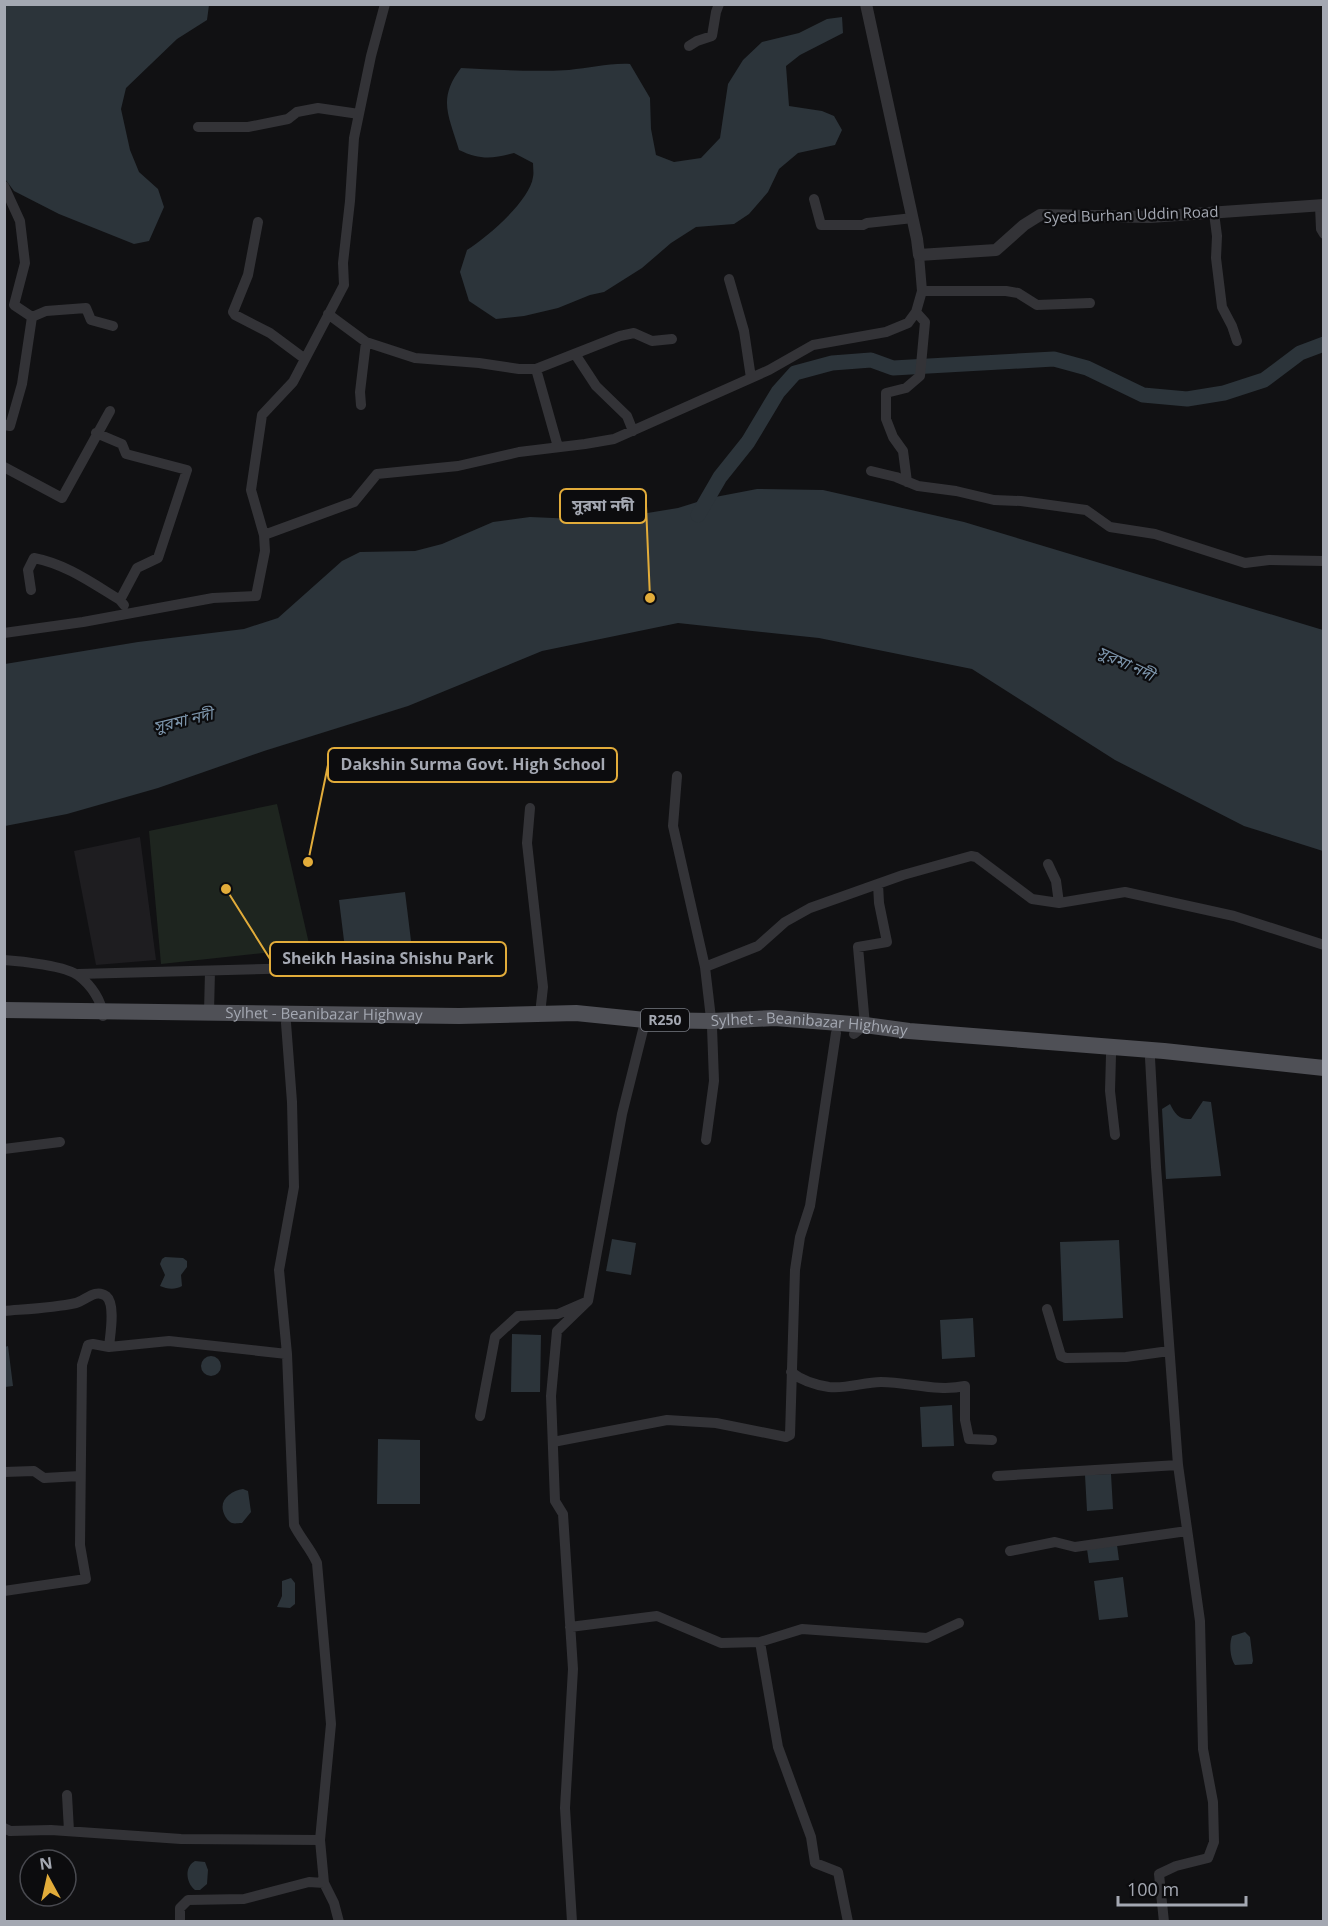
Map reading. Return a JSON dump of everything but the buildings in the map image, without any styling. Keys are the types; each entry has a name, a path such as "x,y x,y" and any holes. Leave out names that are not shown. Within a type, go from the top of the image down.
{"main road":[{"name":"Sylhet - Beanibazar Highway","path":"103,1016 209,1012 459,1016 576,1013 836,1033 860,1030 909,1030 1323,1068"},
{"name":"Sylhet - Beanibazar Highway","path":"6,1015 286,1023 644,1026 712,1024 775,1018 860,1030 1323,1075"}],"street":[{"path":"4,633 213,598 256,596 265,551 264,535 251,490 262,415 293,382 344,285 343,262 354,138 385,4"},
{"path":"690,46 712,36 719,4"},
{"path":"264,535 354,502 377,474 458,466 519,452 614,439 769,370 813,345 886,332 908,323 916,312 922,291 919,255 866,4"},
{"path":"198,127 248,127 288,119 297,112 318,108 359,114"},
{"path":"4,186 20,221 25,263 14,305 32,317"},
{"path":"814,199 821,225 863,225 913,218"},
{"path":"1322,205 1321,229 1323,234"},
{"name":"Syed Burhan Uddin Road","path":"919,255 996,250 1024,225 1040,215 1150,217 1322,205"},
{"path":"1214,213 1217,236 1216,258 1222,307 1237,341"},
{"path":"258,222 248,275 233,312 270,333 305,359"},
{"path":"729,279 744,331 751,378"},
{"path":"922,291 1005,291 1018,292 1037,305 1090,303"},
{"path":"32,317 46,311 86,308 91,321 113,326"},
{"path":"907,482 903,452 893,437 886,419 886,393 906,388 920,376 925,322 916,312"},
{"path":"328,314 366,342 415,358 519,369 536,369 620,336 634,333 652,341 672,339"},
{"path":"4,426 10,426 22,384 32,317"},
{"path":"361,405 360,392 366,342"},
{"path":"575,354 596,386 627,416 633,431"},
{"path":"536,369 558,447"},
{"path":"4,467 62,498 110,411"},
{"path":"96,433 122,444 126,454 187,470 158,558 136,568 120,600"},
{"path":"871,471 918,486 956,490 994,500 1021,501 1086,510 1110,527 1155,534 1245,563 1269,560 1323,561"},
{"path":"31,590 28,570 34,558 50,561 67,568 120,600 129,613"},
{"path":"677,776 673,826 705,967 712,1024 714,1081 706,1140"},
{"path":"530,808 527,843 543,987 540,1014"},
{"path":"705,967 758,946 785,922 810,908 878,884 971,856 976,857 1032,899 1059,903 1125,892 1234,916 1323,945"},
{"path":"1048,864 1056,881 1059,903"},
{"path":"860,1030 858,947 887,942 879,903 878,884"},
{"path":"4,960 31,962 78,974 304,968"},
{"path":"209,1012 210,971"},
{"path":"78,974 98,998 103,1016"},
{"path":"286,1023 292,1102 294,1187 279,1270 287,1354 294,1525 303,1542 311,1549 317,1563 331,1724 320,1840 324,1883 334,1903 339,1922"},
{"path":"572,1922 565,1808 573,1669 563,1514 555,1501 551,1396 557,1331 588,1301 622,1114 644,1026"},
{"path":"553,1442 667,1420 716,1423 786,1437 791,1430 790,1372 795,1270 800,1237 810,1206 836,1033"},
{"path":"1111,1055 1110,1091 1115,1135"},
{"path":"1150,1058 1178,1465 1200,1621 1203,1749 1213,1802 1214,1842 1208,1858 1176,1866 1159,1874 1164,1922"},
{"path":"4,1149 60,1142"},
{"path":"4,1311 78,1303 94,1294 101,1294 108,1299 112,1310 109,1347"},
{"path":"480,1416 495,1337 518,1316 558,1314 588,1301"},
{"path":"1047,1309 1061,1356 1066,1358 1126,1357 1169,1351"},
{"path":"4,1591 86,1579 80,1545 80,1476 82,1365 88,1345 109,1347 169,1341 287,1354"},
{"path":"790,1372 800,1379 829,1387 880,1382 952,1389 965,1386 965,1420 969,1439 992,1440"},
{"path":"997,1476 1178,1465"},
{"path":"4,1472 34,1471 44,1478 80,1476"},
{"path":"1010,1551 1055,1542 1075,1548 1187,1531"},
{"path":"570,1627 657,1616 721,1643 760,1642 801,1629 927,1638 959,1623"},
{"path":"760,1642 778,1747 811,1837 815,1863 838,1872 848,1922"},
{"path":"67,1795 69,1831"},
{"path":"4,1828 10,1831 69,1831 181,1839 320,1840"},
{"path":"180,1922 180,1908 188,1900 243,1899 309,1882 324,1883"}],"shaded area":[{"path":"277,804 310,948 161,964 149,831"},
{"path":"140,837 156,960 96,965 74,851"}],"water":[{"path":"5,5 209,5 207,20 177,39 126,88 121,109 130,150 139,172 158,189 164,207 149,241 134,244 59,214 14,191 5,179"},
{"path":"842,17 843,33 800,55 786,66 789,106 822,111 834,116 842,130 835,145 798,153 779,169 768,192 749,214 734,224 696,227 671,243 642,268 604,292 558,308 524,316 496,319 469,301 460,272 467,250 506,218 524,197 533,177 533,163 514,153 486,158 459,150 449,117 447,99 449,89 461,68 556,71 630,64 650,98 651,129 656,155 674,162 701,158 720,138 728,84 743,60 762,42 799,33 827,19"},
{"path":"757,489 823,490 964,522 1323,630 1323,851 1244,826 1115,760 972,669 819,638 678,623 542,651 408,706 264,751 158,788 67,814 5,826 5,664 138,642 244,629 278,618 342,561 360,552 415,551 442,544 493,522 530,517 576,519 623,517 678,508 710,498"},
{"path":"405,892 413,957 347,965 339,900"},
{"path":"1203,1101 1211,1102 1221,1176 1166,1179 1162,1109 1170,1104 1178,1116 1191,1119"},
{"path":"612,1239 636,1243 631,1275 606,1271"},
{"path":"1119,1240 1123,1318 1063,1321 1060,1242"},
{"path":"165,1257 183,1258 187,1261 187,1267 181,1275 182,1286 171,1289 160,1286 165,1275 160,1264"},
{"path":"973,1318 975,1357 942,1359 940,1320"},
{"path":"512,1334 541,1335 540,1392 511,1392"},
{"path":"8,1346 13,1386 5,1387 5,1347"},
{"path":"211,1356 218,1359 221,1366 218,1373 211,1376 204,1373 201,1366 204,1359"},
{"path":"952,1405 954,1446 922,1447 920,1407"},
{"path":"378,1439 420,1440 420,1504 377,1504"},
{"path":"1111,1474 1113,1509 1087,1511 1085,1475"},
{"path":"243,1489 248,1491 251,1512 242,1523 232,1523 223,1511 224,1501 229,1494"},
{"path":"1117,1545 1119,1560 1089,1563 1087,1549"},
{"path":"1123,1577 1128,1617 1099,1620 1094,1581"},
{"path":"291,1578 295,1583 295,1604 290,1608 277,1607 282,1596 282,1581"},
{"path":"1245,1632 1250,1637 1253,1661 1252,1664 1235,1665 1230,1651 1232,1636"},
{"path":"195,1861 205,1862 208,1870 207,1884 200,1890 195,1890 188,1879 189,1867"}],"waterway":[{"path":"698,515 720,477 748,442 778,392 795,373 832,363 871,360 893,368 1054,359 1087,368 1143,395 1187,399 1224,393 1264,380 1300,353 1324,344"}],"place":[{"name":"সুরমা নদী","path":"650,598"},
{"name":"Dakshin Surma Govt. High School","path":"308,862"},
{"name":"Sheikh Hasina Shishu Park","path":"226,889"}]}
